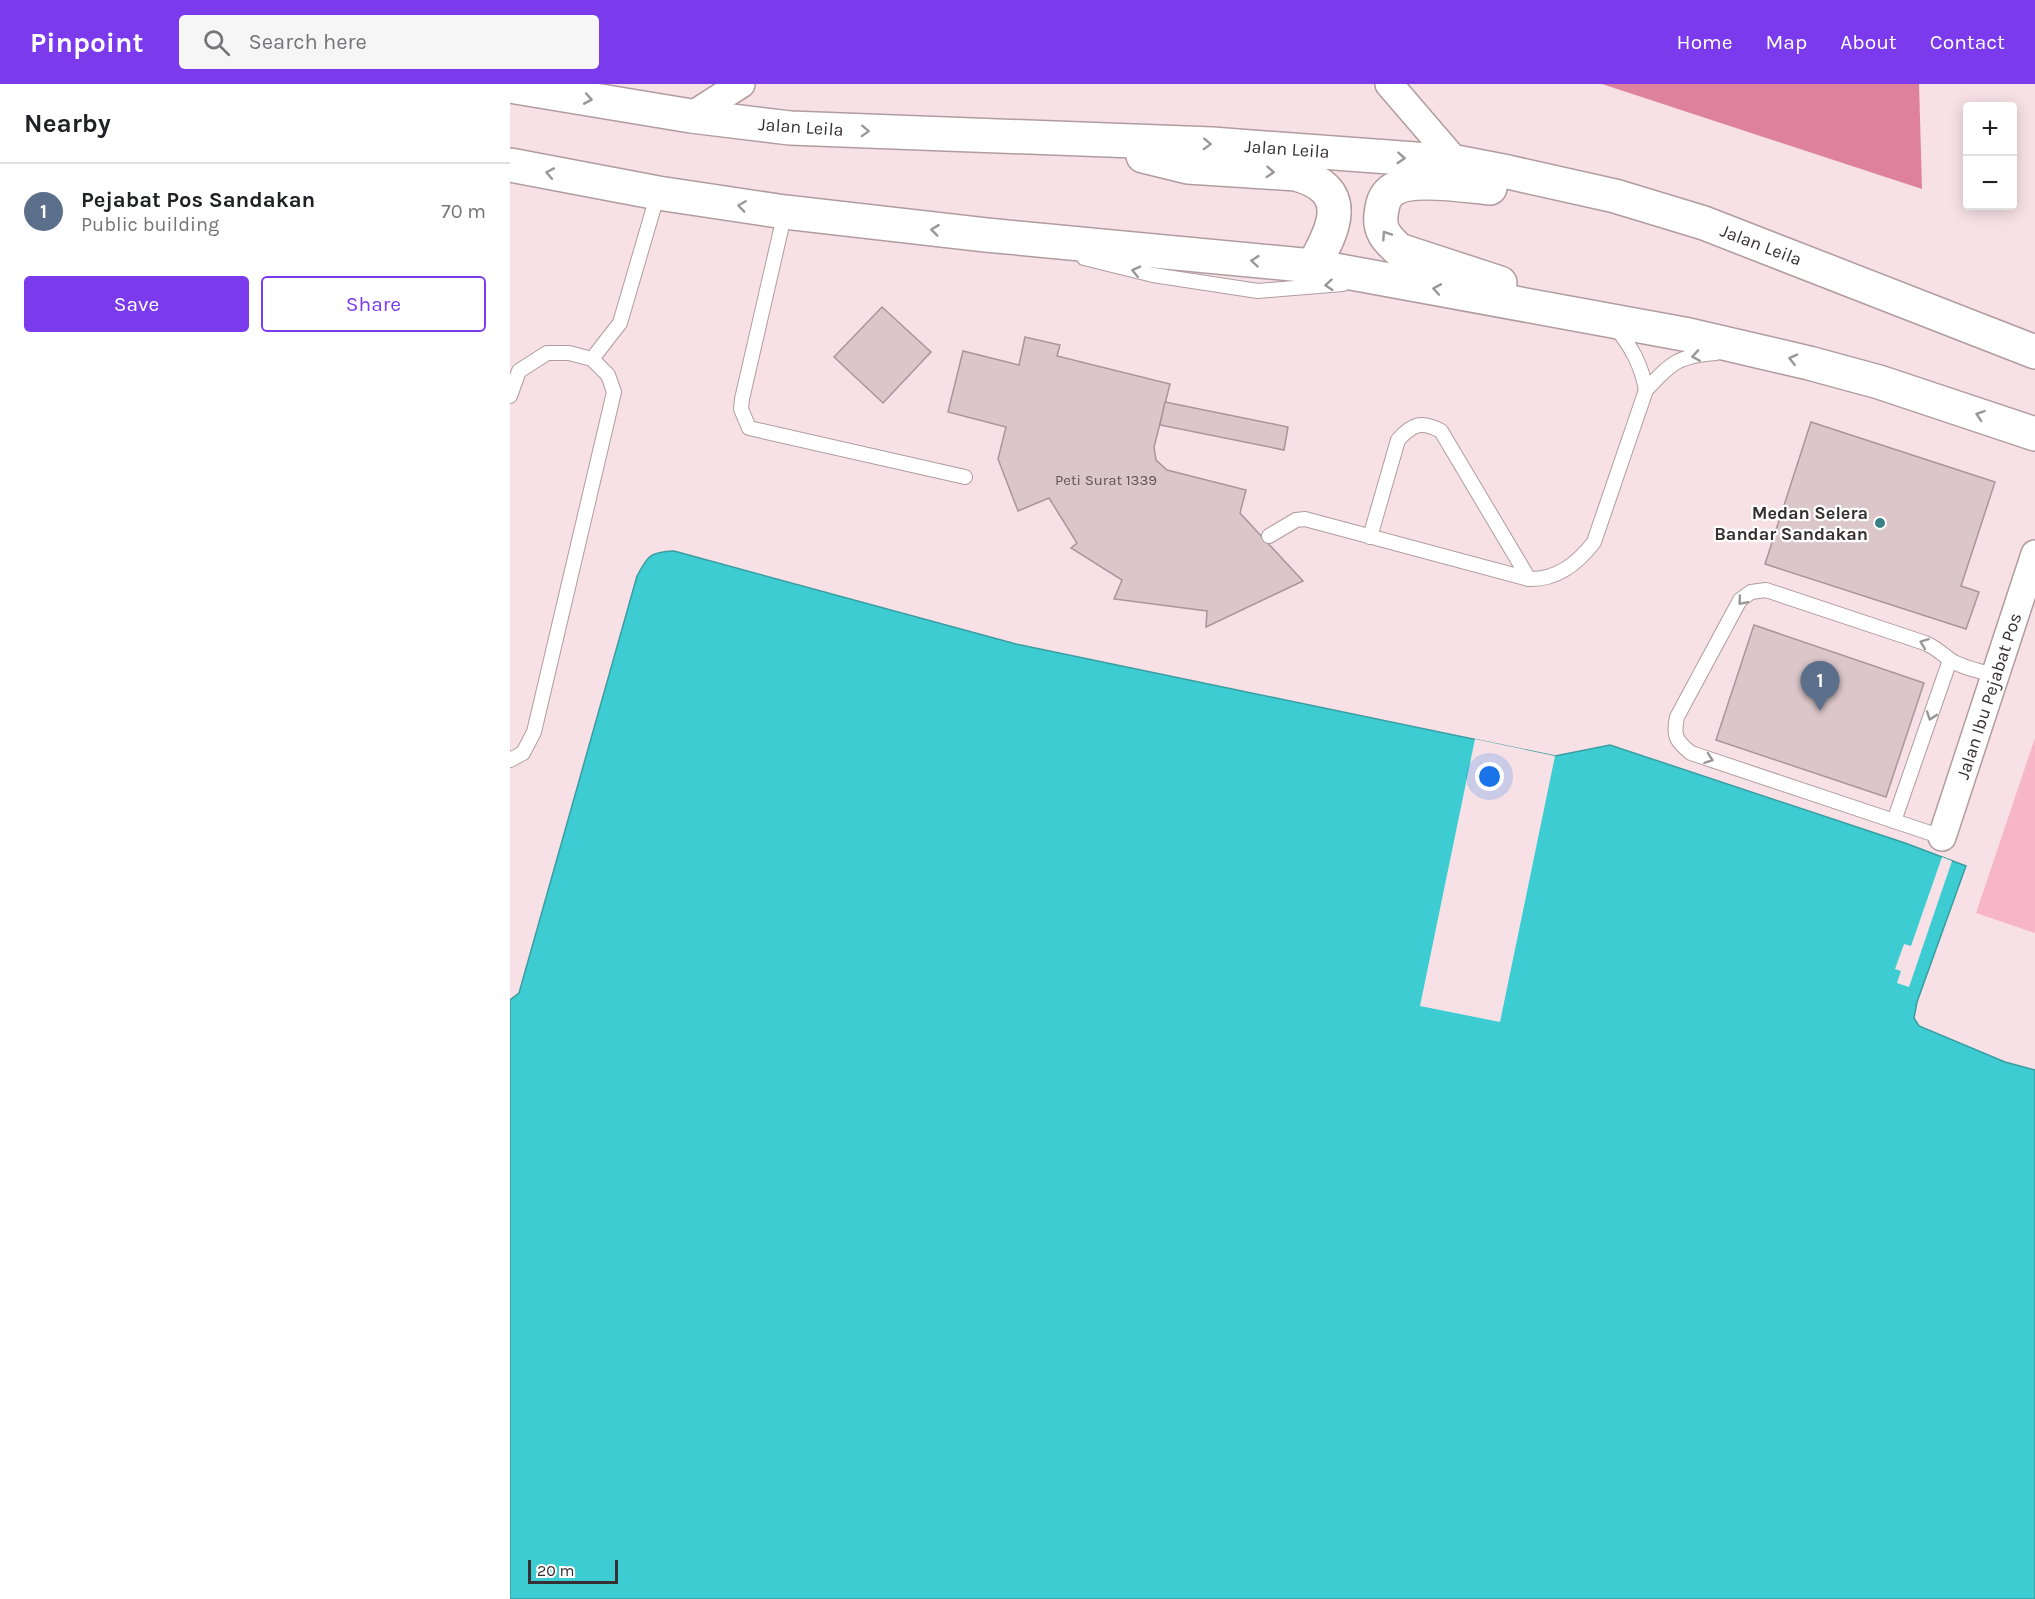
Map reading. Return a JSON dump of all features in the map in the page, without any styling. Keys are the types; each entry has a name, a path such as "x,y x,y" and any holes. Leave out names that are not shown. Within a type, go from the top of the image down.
{"main road":[{"name":"Jalan Leila","path":"510,86 691,116 790,128 1212,144 1456,162 1615,196 1704,223 2035,352"},
{"path":"1068,139 1188,167 1296,174 1311,178 1325,188 1333,201 1336,213 1332,231 1313,266"},
{"path":"510,165 658,193 785,212 986,235 1313,266 1574,313 1754,350 1879,382 2035,434"},
{"path":"1574,313 1504,284 1399,250 1386,239 1380,225 1382,205 1390,192 1404,186 1422,183 1615,196"}],"street":[{"path":"691,116 741,84"},
{"path":"1389,84 1456,162"},
{"name":"Jalan Ibu Pejabat Pos","path":"1942,837 2035,554"}],"lane":[{"path":"592,359 620,323 658,193"},
{"path":"785,212 742,399 741,409 749,428 964,477"},
{"path":"986,235 1153,275 1258,291 1387,280"},
{"path":"1610,321 1627,341 1642,368 1646,390"},
{"path":"1269,536 1296,520 1305,519 1529,579 1542,580 1553,576 1585,554 1594,542 1646,390 1665,370 1691,355 1754,350"},
{"path":"510,396 519,371 548,353 569,353 592,359 608,375 614,392 534,732 523,753 510,760"},
{"path":"1370,537 1398,440 1407,430 1417,425 1429,425 1441,431 1529,579"},
{"path":"1942,837 1691,753 1679,744 1674,730 1677,717 1740,600 1751,592 1766,590 1925,643 1950,660 1995,675"},
{"path":"1894,821 1950,660"}],"shaded area":[{"path":"1602,84 1919,84 1922,189"},
{"path":"2035,738 2035,933 1976,913"}],"water":[{"path":"674,551 1016,644 1555,756 1610,745 1905,843 1966,866 1917,1002 1914,1018 1919,1026 2005,1062 2035,1070 2035,1599 510,1599 510,1000 519,993 637,576 651,556 660,552"}],"pier":[{"path":"1475,739 1555,756 1500,1022 1420,1006"},
{"path":"1942,857 1952,861 1909,987 1897,983 1901,971 1895,969 1904,944 1911,946"}],"building":[{"path":"882,307 931,352 883,403 834,357"},
{"path":"1025,337 1060,345 1057,356 1170,384 1154,447 1156,460 1167,470 1246,490 1240,513 1303,581 1206,627 1207,611 1114,599 1122,580 1071,548 1077,543 1049,498 1018,511 998,459 1006,427 948,412 963,351 1019,365"},
{"path":"1165,402 1288,427 1284,450 1160,425"},
{"name":"Medan Selera Bandar Sandakan","path":"1811,422 1995,482 1961,586 1979,592 1966,629 1765,564"},
{"path":"1754,625 1924,683 1886,797 1716,740"}],"place":[{"name":"Medan Selera Bandar Sandakan","path":"1880,523"},
{"name":"Pejabat Pos Sandakan","path":"1820,711"}]}
